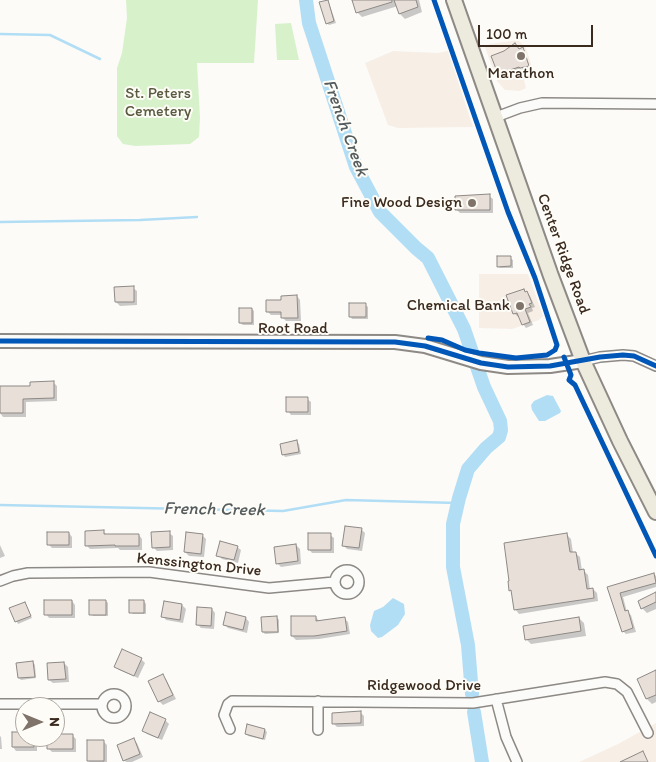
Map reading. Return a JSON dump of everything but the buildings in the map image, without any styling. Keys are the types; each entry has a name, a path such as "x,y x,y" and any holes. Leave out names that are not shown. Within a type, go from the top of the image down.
{"main road":[{"name":"Center Ridge Road","path":"454,0 583,361 620,441 656,512"}],"street":[{"path":"496,118 520,108 542,102 656,104"},
{"name":"Root Road","path":"0,341 395,342 431,347 482,363 508,367 536,367 583,361"},
{"path":"583,361 600,356 624,355 634,356 656,366"},
{"name":"Kenssington Drive","path":"0,581 28,573 148,572 268,588 334,582"},
{"name":"Ridgewood Drive","path":"230,729 224,715 228,704 232,701 473,703 577,685 611,682 627,692 648,733"},
{"path":"496,699 506,737 517,762"},
{"path":"318,701 318,730"},
{"path":"0,704 102,704"}],"shaded area":[{"path":"518,40 526,48 532,67 522,71 526,88 520,91 505,90 497,81 485,47 490,44"},
{"path":"393,51 438,53 448,51 473,127 398,128 388,125 365,63"},
{"path":"479,274 528,274 543,316 539,320 512,329 479,328"},
{"path":"656,723 656,762 579,762 618,744"}],"green space":[{"name":"St. Peters Cemetery","path":"126,0 258,0 254,63 197,63 200,118 199,137 190,144 135,146 123,144 117,136 117,68 122,53 127,18"},
{"path":"291,23 299,60 277,60 275,24"}],"water":[{"path":"547,395 553,396 561,411 545,421 539,421 531,405 534,401"},
{"path":"393,598 404,604 405,614 398,625 378,638 371,631 370,625 374,611 383,607"}],"waterway":[{"name":"French Creek","path":"306,0 309,23 356,167 380,212 428,258 464,329 484,387 500,421 501,430 499,437 486,448 468,469 453,524 453,567 468,645 472,694"},
{"path":"0,34 50,35 100,59"},
{"path":"0,222 140,220 197,217"},
{"name":"French Creek","path":"0,505 283,511 346,500 457,503"},
{"name":"French Creek","path":"474,712 482,762"}],"cycle path":[{"path":"428,338 442,340 465,350 516,358 547,355 555,350 557,345 535,278 508,212 434,0"},
{"path":"0,341 395,342 425,346 481,363 508,367 550,366 623,355 634,356 656,366"},
{"path":"564,357 571,375 569,380 575,385 656,556"}],"place":[{"name":"Marathon","path":"521,56"},
{"name":"Fine Wood Design","path":"472,203"},
{"name":"Chemical Bank","path":"520,306"}]}
